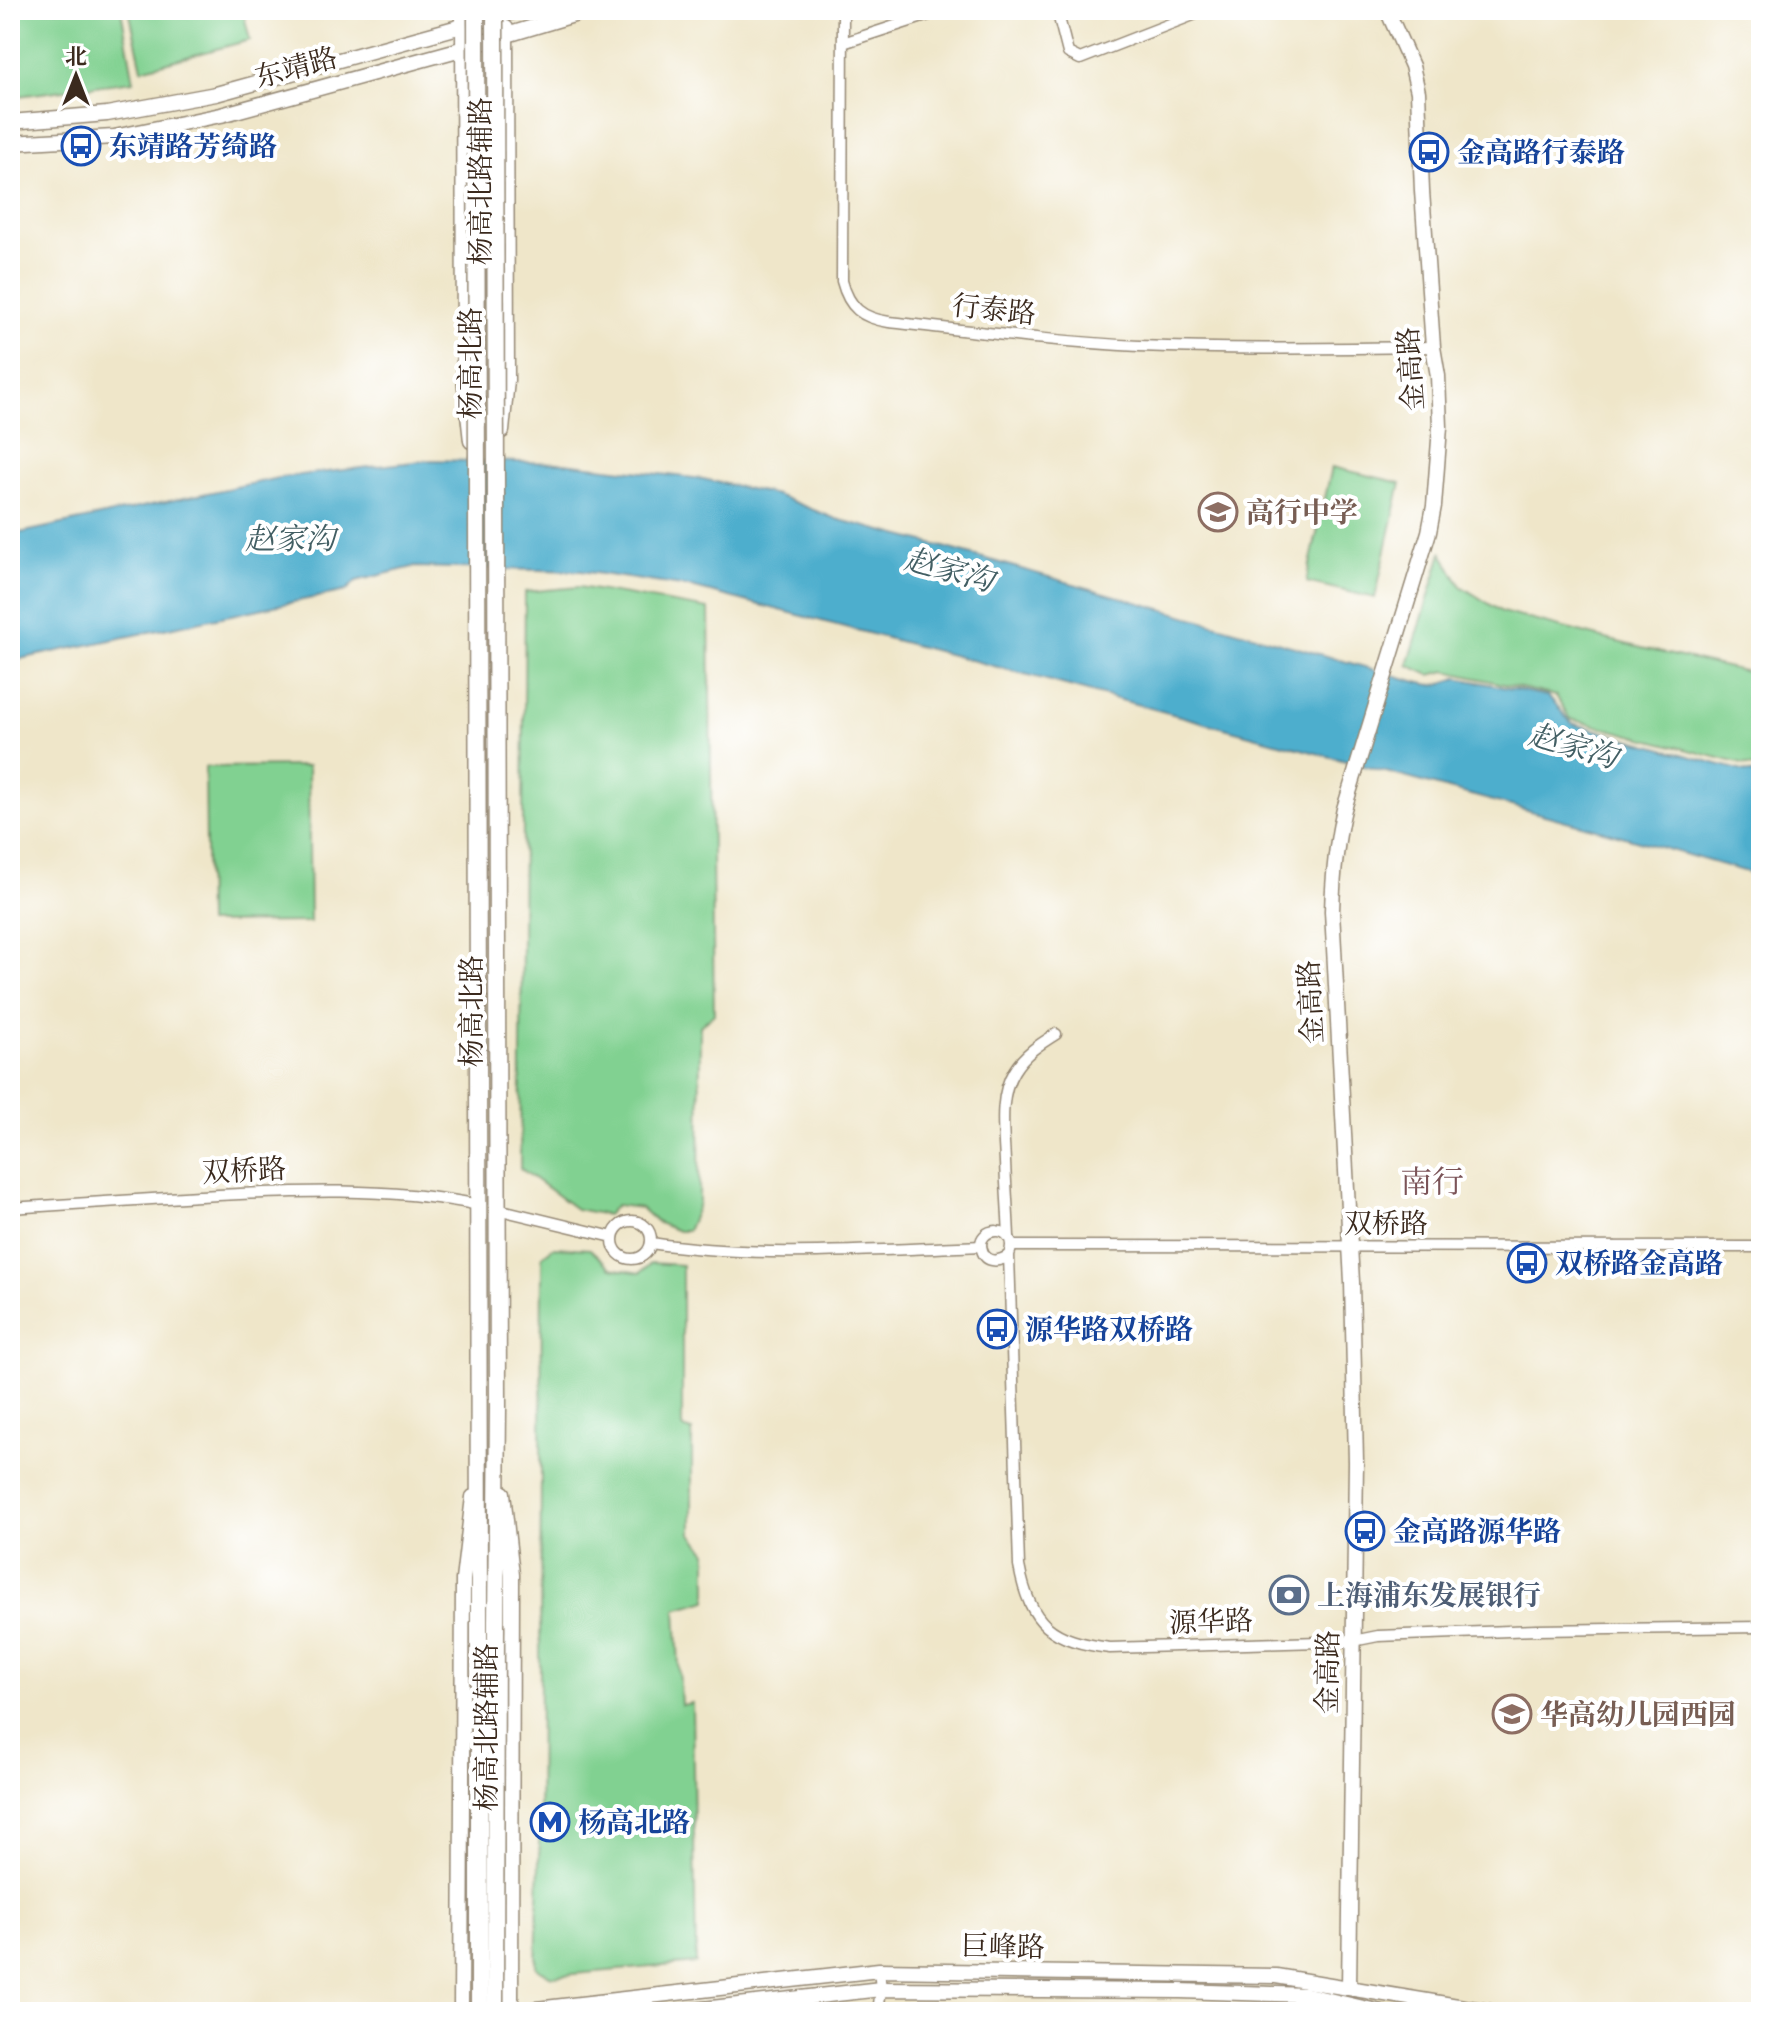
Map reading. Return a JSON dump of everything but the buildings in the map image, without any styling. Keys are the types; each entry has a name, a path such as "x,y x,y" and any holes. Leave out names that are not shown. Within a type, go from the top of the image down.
{"highway":[{"name":"杨高北路","path":"476,10 479,1445 487,1622 495,2012"},
{"name":"杨高北路","path":"479,2012 487,1622 498,1444 496,495 507,11"}],"main road":[{"name":"东靖路","path":"10,143 130,134 221,115 463,49 590,10"},
{"name":"金高路","path":"1349,1988 1356,1462 1352,1282 1332,911 1333,874 1344,809 1429,532 1440,427 1422,191 1418,92 1412,66 1387,10"},
{"name":"杨高北路辅路","path":"496,495 507,380 506,216 513,33 507,11"},
{"name":"东靖路","path":"10,122 107,114 216,94 460,21 507,11"},
{"name":"杨高北路辅路","path":"460,21 463,49 464,378 477,494"},
{"name":"杨高北路辅路","path":"498,1444 512,1575 511,2012"},
{"name":"杨高北路辅路","path":"461,2012 463,1580 479,1445"},
{"name":"巨峰路","path":"511,2012 879,1970 1276,1976 1494,2012"},
{"name":"巨峰路","path":"676,2012 881,1989 1307,1995 1349,2009 1381,2012"}],"street":[{"name":"行泰路","path":"843,10 842,281 845,294 861,314 889,322 1124,345 1433,347"},
{"path":"843,43 944,10"},
{"path":"1057,10 1068,53 1080,59 1206,10"},
{"name":"源华路","path":"1056,1034 1037,1046 1013,1071 1006,1088 1003,1110 1019,1566 1024,1591 1033,1612 1049,1628 1067,1639 1110,1648 1353,1641 1378,1636 1537,1630 1761,1627"},
{"name":"双桥路","path":"10,1208 314,1190 430,1196 479,1205"},
{"path":"497,1209 613,1237"},
{"path":"635,1221 649,1231 651,1243 645,1254 629,1259 618,1254 613,1237 618,1227 635,1221"},
{"path":"1001,1231 1010,1246 1001,1260 992,1261 984,1255 981,1246 984,1237 1001,1231"},
{"path":"651,1243 705,1250 765,1252 981,1246"},
{"name":"双桥路","path":"1010,1246 1761,1247"},
{"path":"878,2012 881,1989 879,1970"},
{"name":"金高路","path":"1349,1988 1349,2009"}],"green space":[{"path":"10,10 121,10 134,81 10,97"},
{"path":"129,10 246,10 244,15 250,40 142,69"},
{"path":"1332,467 1401,483 1375,598 1306,582"},
{"path":"1442,553 1461,586 1502,612 1761,675 1761,769 1570,719 1556,696 1446,671 1430,675 1408,665"},
{"path":"579,587 709,609 714,1014 700,1026 699,1203 687,1231 678,1231 656,1222 641,1208 616,1205 607,1215 576,1209 520,1168 525,592"},
{"path":"308,766 310,922 207,923 205,767"},
{"path":"554,1247 590,1249 611,1268 640,1273 651,1263 682,1265 682,1428 692,1431 692,1534 707,1552 707,1600 676,1609 681,1705 692,1703 696,1963 552,1976 536,1968 542,1256"}],"water":[{"name":"赵家沟","path":"431,460 563,463 703,479 776,495 836,519 1421,683 1439,684 1458,678 1547,696 1574,724 1761,776 1761,876 1036,677 695,588 581,571 413,567 356,581 346,591 10,661 10,535 283,477"}],"place":[{"name":"东靖路芳绮路","path":"81,146"},
{"name":"金高路行泰路","path":"1429,152"},
{"name":"高行中学","path":"1218,512"},
{"name":"双桥路金高路","path":"1527,1263"},
{"name":"源华路双桥路","path":"997,1329"},
{"name":"金高路源华路","path":"1365,1531"},
{"name":"上海浦东发展银行","path":"1289,1595"},
{"name":"华高幼儿园西园","path":"1512,1714"},
{"name":"杨高北路","path":"550,1822"}],"district":[{"name":"南行","path":"1432,1182"}]}
